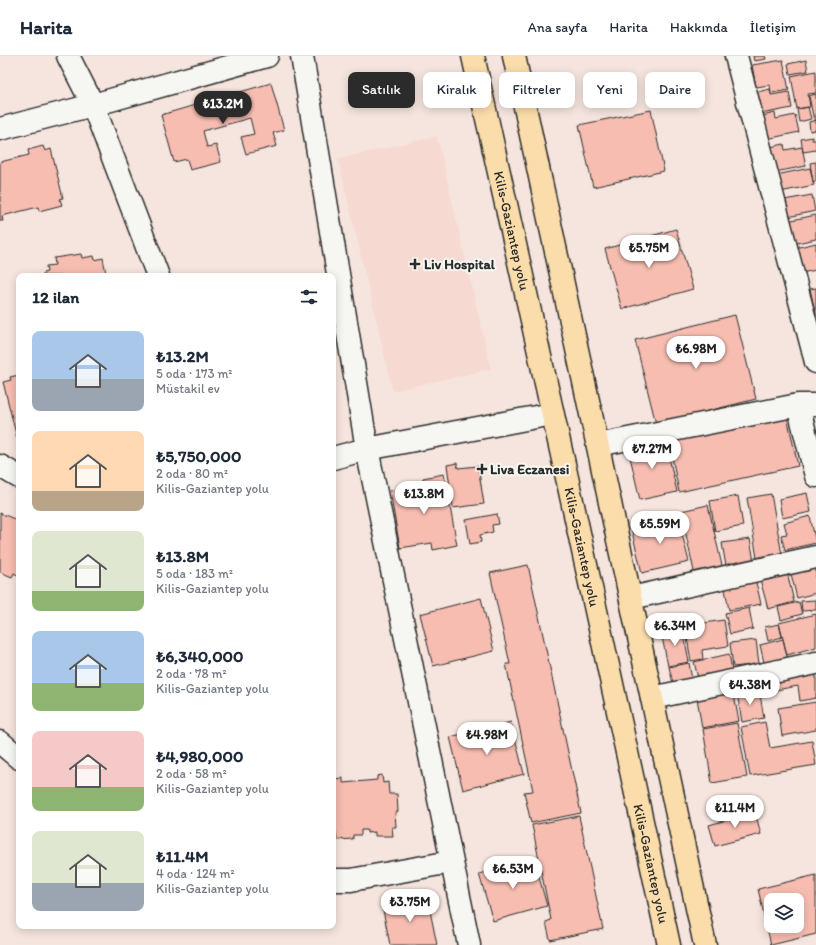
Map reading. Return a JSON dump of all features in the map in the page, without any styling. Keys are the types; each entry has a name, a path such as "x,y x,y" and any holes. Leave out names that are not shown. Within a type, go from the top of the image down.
{"highway":[{"name":"Kilis-Gaziantep yolu","path":"473,56 552,414 568,479 668,945"},
{"path":"514,56 705,945"}],"street":[{"path":"68,56 93,105 157,273"},
{"path":"0,129 93,105 267,56"},
{"path":"302,56 367,449 468,945"},
{"path":"736,56 816,362"},
{"path":"598,445 807,405 816,476"},
{"path":"336,457 367,449 552,414"},
{"path":"0,466 16,475"},
{"path":"631,598 816,557"},
{"path":"652,698 816,663"},
{"path":"0,742 16,755"},
{"path":"336,880 351,880 451,862"}],"shaded area":[{"name":"Liv Hospital","path":"437,136 491,369 393,391 338,159"}],"building":[{"path":"753,56 765,56 766,59 754,61"},
{"path":"783,60 789,90 771,93 770,85 756,87 752,65"},
{"path":"806,60 808,71 790,74 788,64"},
{"path":"816,71 816,93 808,94 810,107 797,109 791,76"},
{"path":"271,83 284,130 273,133 277,146 246,154 241,137 254,134 250,118 203,131 207,147 216,145 221,162 190,170 187,159 174,162 161,115"},
{"path":"770,89 771,95 789,92 792,108 761,114 757,92"},
{"path":"816,94 816,120 814,121 809,96"},
{"path":"808,107 811,119 799,122 797,109"},
{"path":"651,110 664,171 593,187 579,125"},
{"path":"775,113 776,119 795,115 799,132 767,139 762,116"},
{"path":"816,120 816,130 810,131 809,122"},
{"path":"812,137 812,140 816,140 816,150 803,152 801,139"},
{"path":"784,144 785,150 802,147 806,166 775,172 770,147"},
{"path":"43,146 45,151 51,149 63,198 60,199 62,205 39,211 38,207 2,216 3,221 0,221 0,162 29,155 28,150"},
{"path":"816,162 816,181 813,182 810,163"},
{"path":"810,168 814,185 780,192 776,175"},
{"path":"812,195 815,211 788,217 784,200"},
{"path":"816,215 816,239 792,244 787,221"},
{"path":"676,229 693,289 622,309 605,249"},
{"path":"816,243 816,270 801,273 795,248"},
{"path":"81,254 82,258 94,256 95,260 103,258 106,273 43,273 47,272 46,266 55,265 54,258"},
{"path":"816,288 816,316 810,289"},
{"path":"735,315 756,399 656,424 635,340"},
{"path":"16,376 16,434 3,382 11,380 10,377"},
{"path":"786,412 798,466 679,492 668,437"},
{"path":"665,440 677,492 640,500 628,448"},
{"path":"457,463 458,468 478,466 484,504 453,508 447,465"},
{"path":"444,474 457,545 433,550 432,543 400,548 390,491 424,485 423,478"},
{"path":"807,493 811,512 782,518 779,499"},
{"path":"771,494 783,560 758,564 747,498"},
{"path":"738,496 743,526 715,531 710,501"},
{"path":"708,505 723,570 695,576 681,511"},
{"path":"0,513 16,520 16,574 14,573 12,577 0,572"},
{"path":"497,514 499,524 492,525 493,532 480,535 481,542 470,544 466,520"},
{"path":"810,516 816,543 785,550 781,535 787,534 784,523"},
{"path":"678,517 689,562 642,573 631,528"},
{"path":"750,539 755,567 727,572 722,543"},
{"path":"816,564 816,593 797,598 790,570"},
{"path":"528,565 581,813 531,823 524,792 533,791 506,664 510,664 490,573"},
{"path":"787,572 794,602 768,609 760,579"},
{"path":"755,578 761,604 729,610 724,584"},
{"path":"481,598 494,651 433,666 420,614"},
{"path":"816,600 816,610 802,611 801,601"},
{"path":"799,602 802,614 781,620 778,607"},
{"path":"749,608 753,629 730,634 725,613"},
{"path":"816,614 816,647 787,655 779,623"},
{"path":"724,620 728,646 702,650 703,659 691,661 685,626"},
{"path":"779,624 782,637 768,641 765,627"},
{"path":"683,629 689,662 668,666 661,632"},
{"path":"783,639 788,661 765,667 760,645"},
{"path":"756,640 759,664 733,667 730,643"},
{"path":"729,654 732,670 698,678 694,662"},
{"path":"689,663 692,679 673,683 669,667"},
{"path":"816,669 816,698 800,701 798,686 770,691 767,678"},
{"path":"732,686 739,721 702,728 696,692"},
{"path":"759,689 764,718 742,722 737,693"},
{"path":"816,702 816,730 782,736 778,708"},
{"path":"511,722 524,774 463,790 450,737"},
{"path":"765,722 770,748 812,741 816,765 750,776 741,727"},
{"path":"737,723 747,777 712,783 703,729"},
{"path":"382,775 383,783 388,782 389,794 397,794 398,812 395,812 396,827 392,827 393,836 375,836 375,832 367,833 367,830 361,830 361,835 353,835 353,839 337,840 336,779 343,778 343,783 377,780 377,776"},
{"path":"755,812 761,834 715,846 709,825"},
{"path":"579,816 603,929 550,940 546,922 551,920 532,825"},
{"path":"534,859 547,906 493,921 479,874"},
{"path":"816,875 816,934 771,945 768,933 804,933 804,893 764,893 764,915 758,889"},
{"path":"427,896 437,945 390,945 382,905"}],"place":[{"name":"Liv Hospital","path":"415,264"},
{"name":"Liva Eczanesi","path":"482,469"}]}
